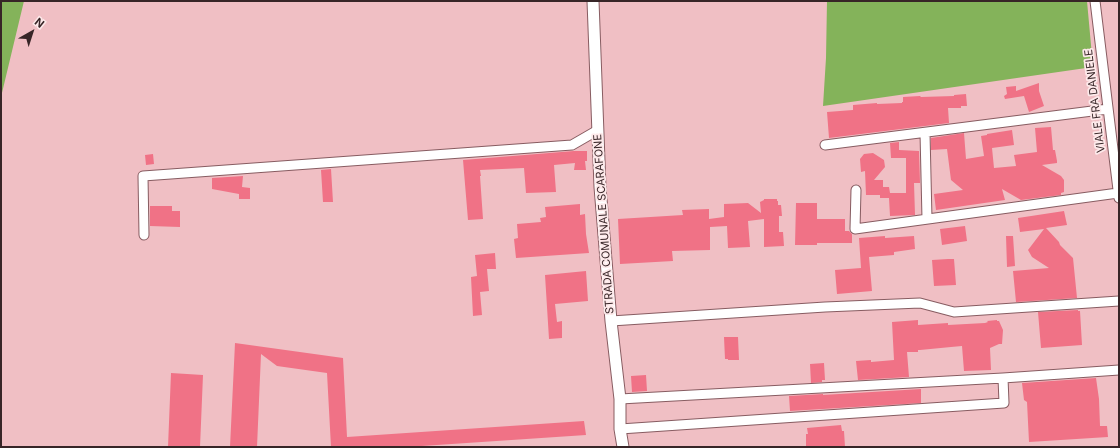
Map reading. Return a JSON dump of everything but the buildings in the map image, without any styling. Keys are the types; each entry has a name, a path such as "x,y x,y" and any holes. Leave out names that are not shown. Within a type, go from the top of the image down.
{"street":[{"name":"STRADA COMUNALE SCARAFONE","path":"593,1 600,187 611,321 620,399 620,428 623,447"},
{"name":"VIALE FRA DANIELE","path":"1095,1 1108,109 1117,166 1118,187"},
{"path":"825,145 1108,109"},
{"path":"144,235 143,176 572,145 598,130"},
{"path":"925,133 927,219"},
{"path":"856,190 855,229 927,219 1118,187"},
{"path":"611,321 825,307 912,303 920,303 954,312 1119,302"},
{"path":"620,399 1003,378 1119,370"},
{"path":"620,428 1004,403 1003,378"}],"green space":[{"path":"1,1 24,1 1,97"},
{"path":"827,1 1087,1 1093,67 823,106"}]}
